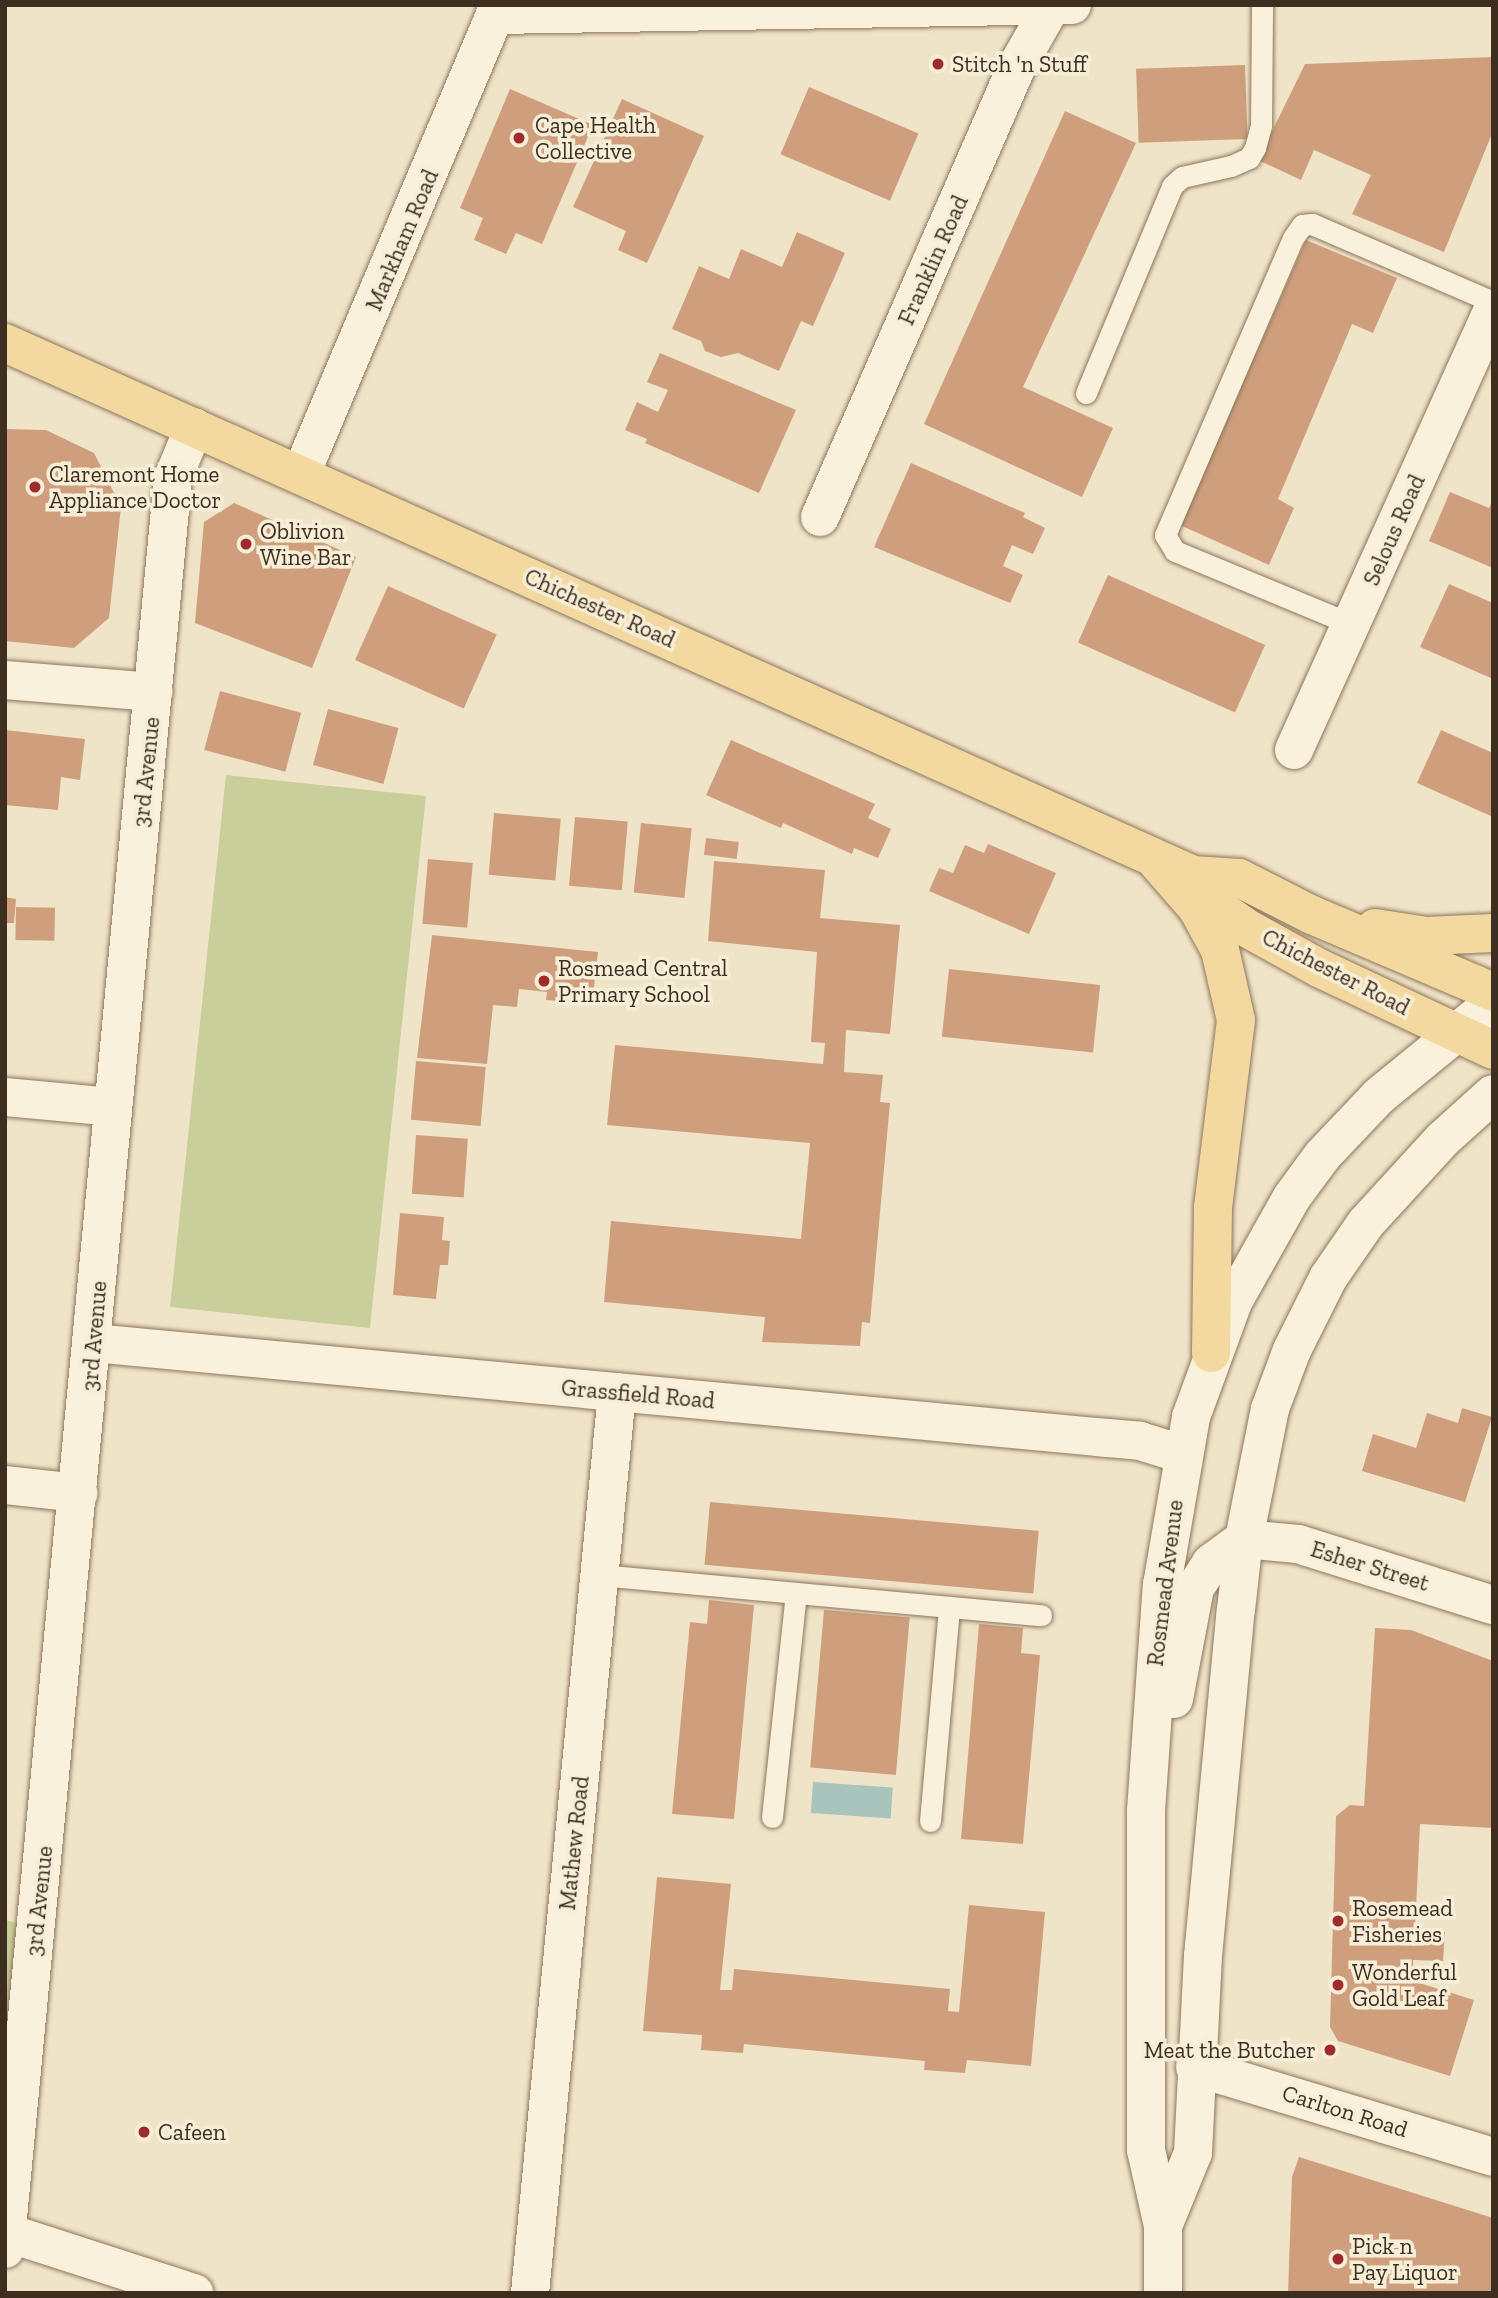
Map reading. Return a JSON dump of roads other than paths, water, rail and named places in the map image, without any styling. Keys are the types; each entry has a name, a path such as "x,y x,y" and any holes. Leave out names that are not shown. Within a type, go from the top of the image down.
{"main road":[{"name":"Chichester Road","path":"5,343 1193,875 1239,878 1312,915 1493,992"},
{"path":"1153,857 1197,908 1220,950 1235,1008 1236,1043 1213,1208 1211,1353"},
{"name":"Chichester Road","path":"1193,875 1221,910 1245,927 1319,968 1493,1050"},
{"path":"1312,915 1400,933 1493,933"}],"street":[{"path":"498,10 1072,5"},
{"name":"Franklin Road","path":"820,517 1016,68 1052,6"},
{"name":"Markham Road","path":"300,474 498,10"},
{"name":"Selous Road","path":"1294,750 1493,310"},
{"name":"3rd Avenue","path":"6,2238 79,1493 112,1107 173,478 194,427"},
{"path":"5,680 154,692"},
{"name":"Rosmead Avenue","path":"1163,2293 1163,2226 1146,2150 1147,1775 1162,1585 1182,1454 1211,1353 1253,1261 1323,1156 1379,1096 1493,1003"},
{"name":"Rosmead Avenue","path":"1163,2226 1193,2153 1195,2067 1212,1841 1244,1539 1270,1409 1292,1350 1328,1278 1366,1223 1443,1139 1493,1094"},
{"path":"5,1097 112,1107"},
{"name":"Grassfield Road","path":"93,1343 1140,1441 1182,1454"},
{"name":"Mathew Road","path":"530,2293 617,1392"},
{"path":"5,1485 79,1493"},
{"path":"1147,1775 1171,1714 1195,1588 1211,1563 1244,1539"},
{"name":"Esher Street","path":"1244,1539 1298,1544 1493,1605"},
{"name":"Carlton Road","path":"1195,2067 1493,2157"},
{"path":"6,2238 194,2293"}],"lane":[{"path":"1086,393 1172,187 1182,177 1231,166 1249,158 1255,148 1261,125 1262,5"},
{"path":"1351,624 1175,551 1165,535 1293,238 1302,225 1312,224 1493,302"},
{"path":"599,1575 1041,1615"},
{"path":"772,1817 796,1593"},
{"path":"930,1821 949,1607"}],"water":[{"path":"813,1782 893,1788 891,1819 811,1813"}],"place":[{"name":"Stitch 'n Stuff","path":"938,64"},
{"name":"Cape Health Collective","path":"519,138"},
{"name":"Claremont Home Appliance Doctor","path":"35,487"},
{"name":"Oblivion Wine Bar","path":"246,544"},
{"name":"Rosmead Central Primary School","path":"544,981"},
{"name":"Rosemead Fisheries","path":"1338,1921"},
{"name":"Wonderful Gold Leaf","path":"1338,1985"},
{"name":"Meat the Butcher","path":"1330,2050"},
{"name":"Cafeen","path":"144,2132"},
{"name":"Pick n Pay Liquor","path":"1338,2259"}]}
